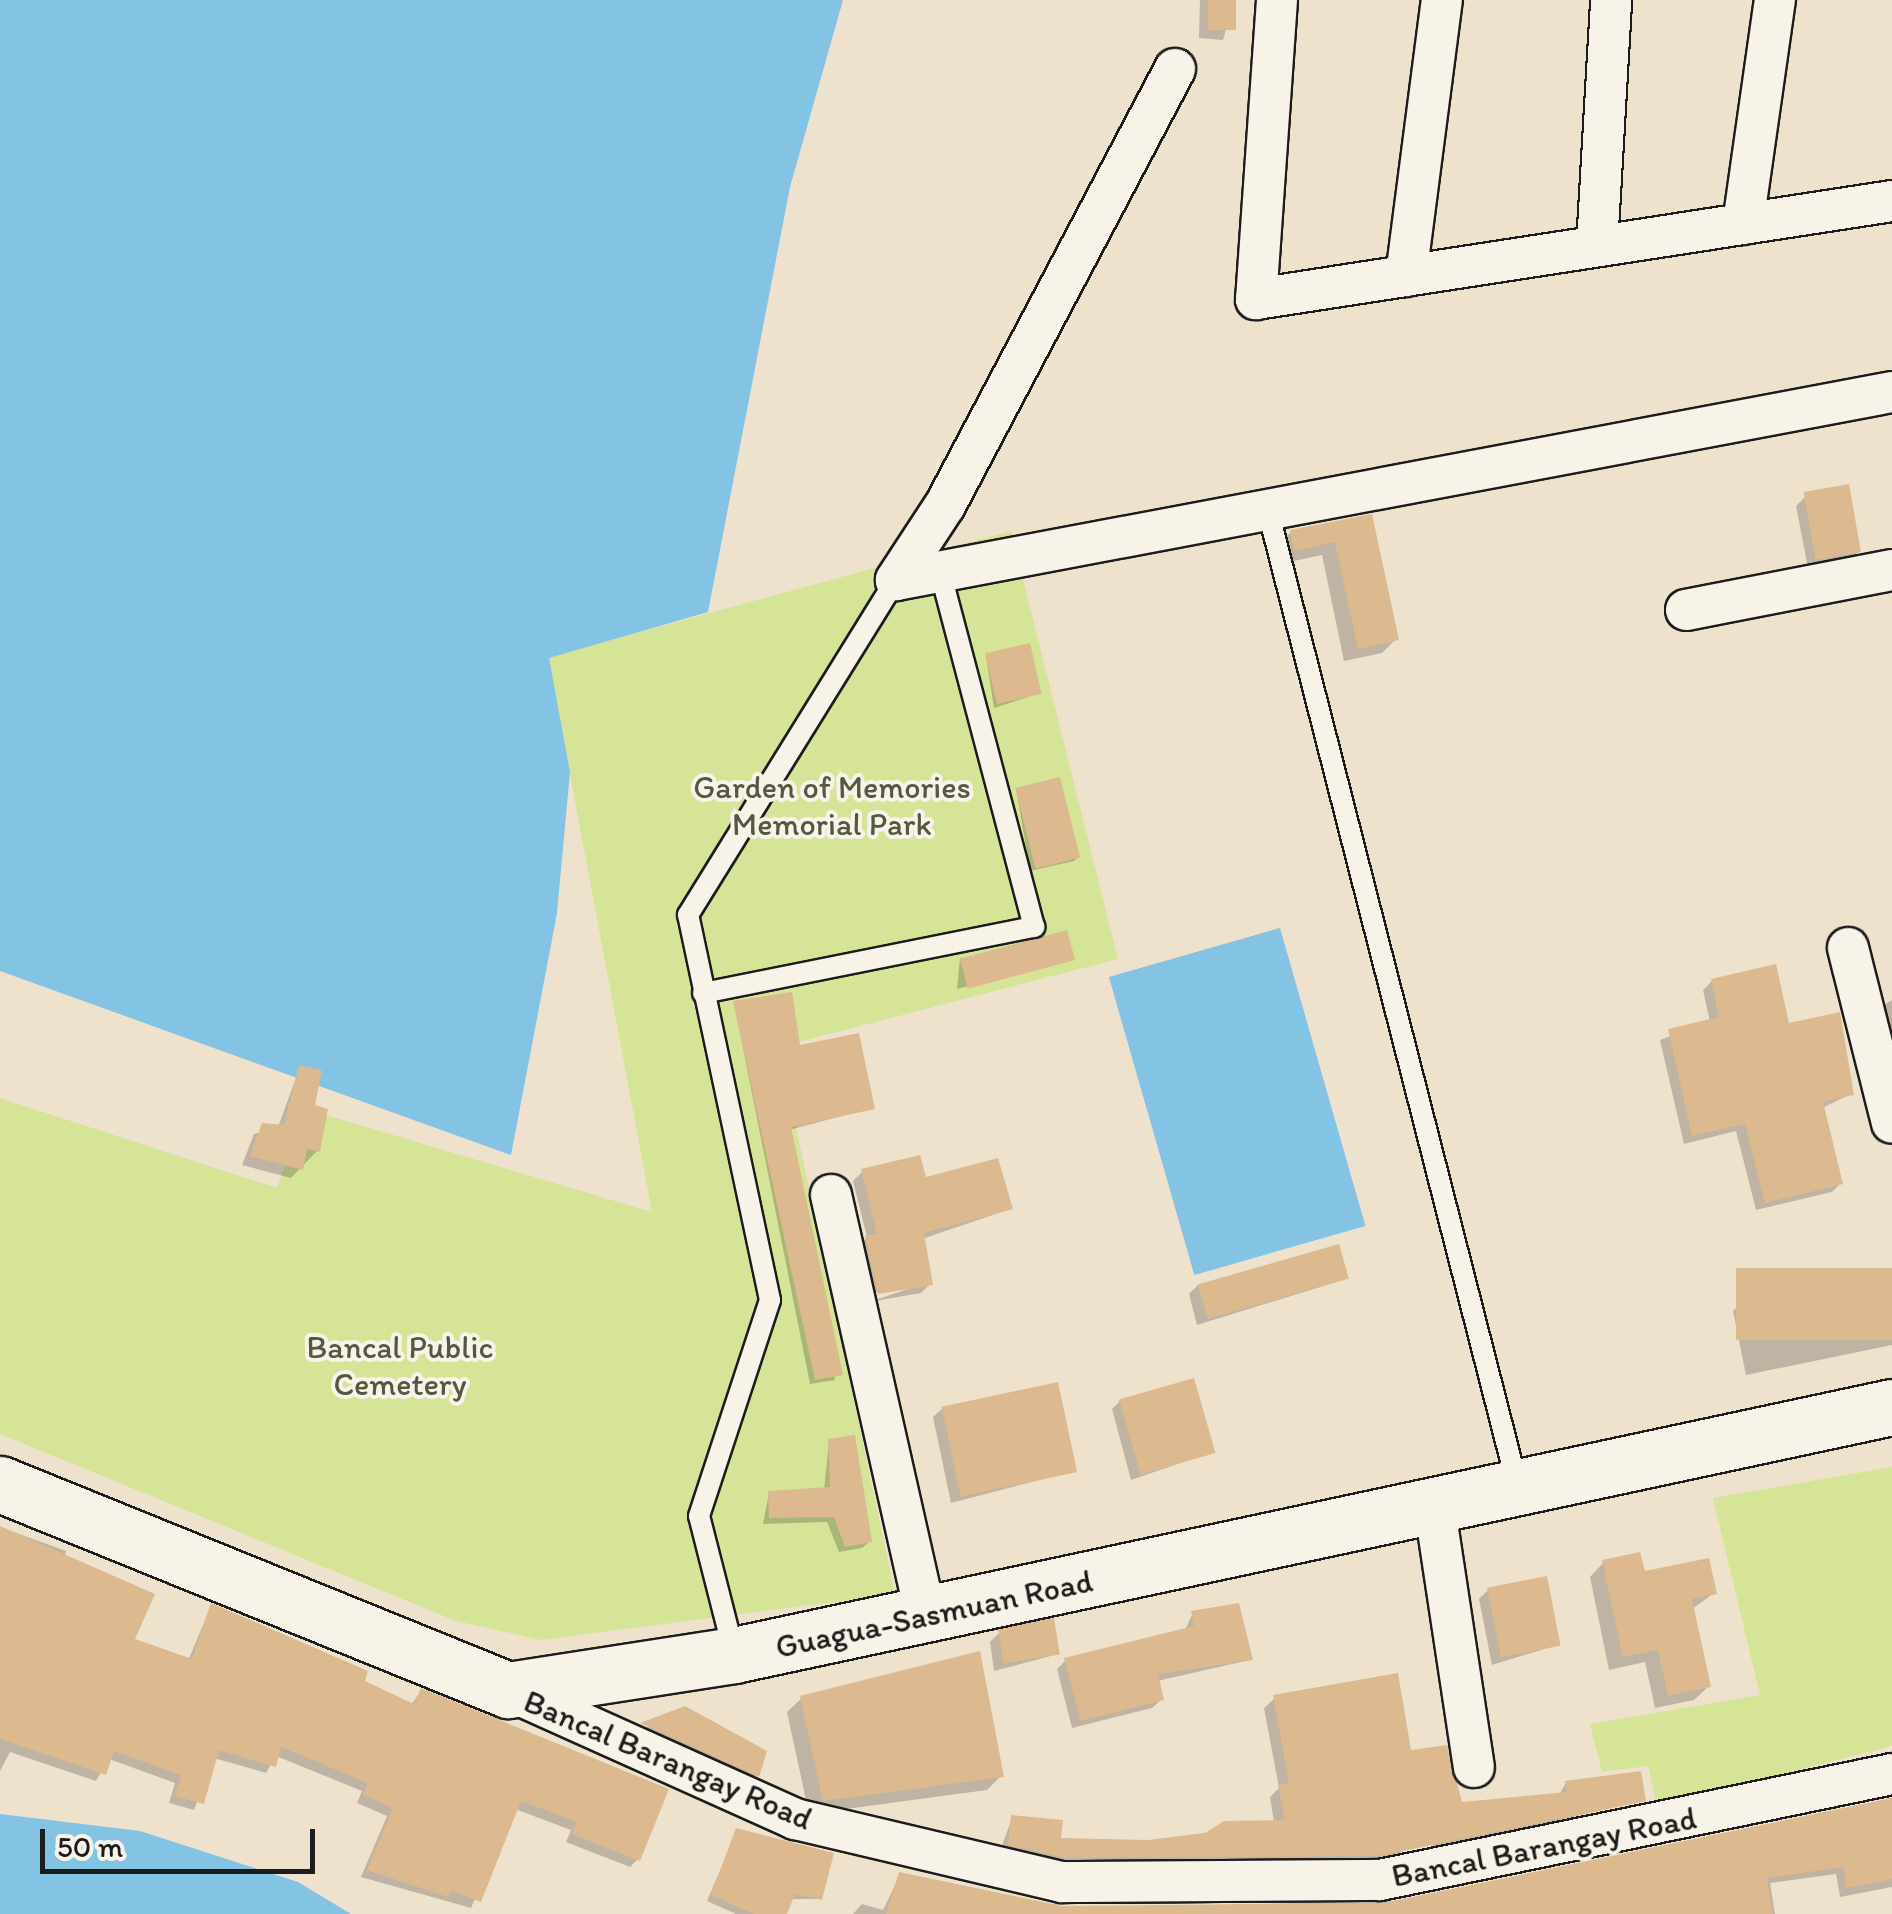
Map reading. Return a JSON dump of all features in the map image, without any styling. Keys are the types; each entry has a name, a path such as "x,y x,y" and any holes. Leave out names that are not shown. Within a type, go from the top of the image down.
{"main road":[{"name":"Guagua-Sasmuan Road","path":"508,1690 734,1655 926,1616 1435,1510 1517,1484 1892,1407"},
{"path":"0,1484 508,1690"}],"street":[{"path":"1277,0 1256,299 1892,201"},
{"path":"1406,276 1442,0"},
{"path":"1597,246 1611,0"},
{"path":"1743,224 1775,0"},
{"path":"896,580 1176,69"},
{"path":"896,580 1267,505 1892,392"},
{"path":"1686,610 1892,570"},
{"path":"1848,948 1892,1124"},
{"path":"831,1195 926,1616"},
{"path":"1435,1510 1474,1767"},
{"name":"Bancal Barangay Road","path":"508,1690 795,1819 1062,1882 1380,1880 1892,1774"}],"lane":[{"path":"1267,505 1517,1484"},
{"path":"703,992 1034,927 940,572"},
{"path":"734,1655 699,1516 770,1300 688,915 699,890 896,580"}],"green space":[{"path":"1011,531 1118,959 779,1047 895,1594 541,1640 456,1621 0,1434 0,1098 277,1188 306,1109 652,1212 548,657"},
{"path":"1892,1467 1892,1746 1657,1806 1648,1766 1602,1772 1590,1724 1760,1695 1713,1498"}],"water":[{"path":"0,0 843,0 790,187 708,612 549,658 570,772 557,913 511,1155 0,971"},
{"path":"1280,928 1365,1226 1194,1275 1109,977"},
{"path":"0,1814 140,1831 298,1882 351,1914 0,1914"}],"building":[{"path":"1208,0 1236,0 1236,30 1208,30"},
{"path":"1849,484 1861,552 1816,560 1804,492"},
{"path":"1372,514 1399,640 1358,649 1335,542 1294,551 1290,530"},
{"path":"1030,643 1042,694 997,704 985,653"},
{"path":"1060,777 1080,858 1035,869 1015,788"},
{"path":"1067,930 1075,960 968,989 960,959"},
{"path":"1776,964 1789,1023 1840,1012 1854,1095 1823,1102 1843,1184 1765,1203 1745,1124 1692,1136 1668,1029 1719,1017 1711,979"},
{"path":"792,992 800,1045 859,1033 875,1109 791,1127 843,1375 815,1380 733,1001"},
{"path":"299,1065 322,1070 315,1105 328,1109 320,1152 307,1149 303,1170 250,1156 262,1123 284,1125"},
{"path":"920,1155 926,1177 998,1158 1013,1209 924,1233 933,1285 878,1294 865,1236 877,1234 861,1169"},
{"path":"1339,1244 1349,1279 1208,1319 1198,1285"},
{"path":"1736,1268 1892,1268 1892,1340 1736,1340"},
{"path":"1194,1378 1215,1453 1141,1474 1119,1399"},
{"path":"1058,1382 1077,1472 961,1497 942,1407"},
{"path":"855,1435 872,1542 845,1547 834,1517 769,1518 768,1491 830,1487 828,1439"},
{"path":"0,1526 155,1594 135,1639 192,1659 211,1603 368,1671 365,1681 414,1704 421,1688 669,1789 640,1861 572,1834 577,1822 521,1801 481,1902 451,1890 448,1897 367,1870 393,1808 363,1795 368,1783 281,1747 276,1767 219,1750 204,1804 175,1796 181,1775 114,1751 106,1775 0,1739"},
{"path":"1640,1552 1645,1571 1709,1558 1717,1594 1692,1599 1711,1687 1668,1696 1658,1650 1623,1657 1602,1560"},
{"path":"1547,1576 1561,1646 1501,1657 1487,1588"},
{"path":"1239,1603 1253,1660 1158,1674 1164,1700 1081,1721 1064,1658 1194,1626 1191,1611"},
{"path":"1054,1618 1060,1655 1003,1663 998,1627"},
{"path":"980,1651 1004,1777 823,1801 800,1696"},
{"path":"1398,1673 1411,1750 1447,1745 1462,1802 1567,1792 1565,1781 1641,1771 1646,1801 1378,1856 1065,1858 1008,1845 1011,1815 1063,1820 1061,1838 1148,1840 1205,1833 1224,1821 1285,1820 1278,1785 1289,1783 1273,1695"},
{"path":"685,1706 767,1751 759,1777 640,1723"},
{"path":"1892,1798 1892,1879 1847,1888 1843,1867 1767,1878 1773,1914 886,1914 899,1872 1062,1906 1384,1903"},
{"path":"736,1828 834,1853 822,1900 795,1894 787,1914 754,1914 711,1895"}],"park label":[{"name":"Garden of Memories Memorial Park","path":"832,806"},
{"name":"Bancal Public Cemetery","path":"400,1366"}]}
